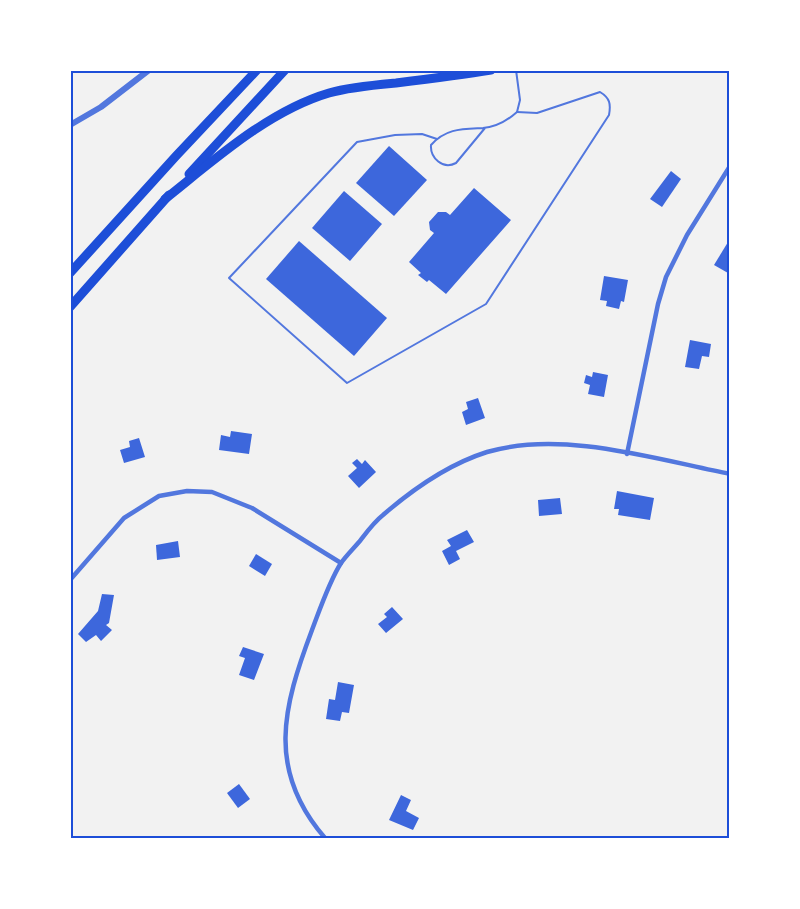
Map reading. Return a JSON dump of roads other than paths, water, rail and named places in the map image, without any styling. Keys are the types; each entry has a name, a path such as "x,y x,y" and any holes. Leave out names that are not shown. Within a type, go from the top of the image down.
{"highway":[{"path":"70,273 257,70"},
{"path":"70,307 165,199 285,70"},
{"path":"165,199 238,142 269,122 316,98 341,90 491,70"}],"street":[{"path":"70,125 101,107 149,70"},
{"path":"627,454 658,304 666,277 687,235 729,166"},
{"path":"325,838 301,802 293,783 284,740 286,717 300,663 341,563 381,516 453,466 488,452 550,444 580,446 729,474"},
{"path":"70,580 124,518 159,496 187,491 212,492 252,508 341,563"}],"lane":[{"path":"516,70 520,100 518,112"},
{"path":"436,139 422,134 395,135 357,142 229,278 347,383 486,304 609,115 611,106 608,97 600,92 537,113 518,112 508,120 485,128 467,127 448,131 431,145 434,158 444,166 456,164 485,128"}]}
